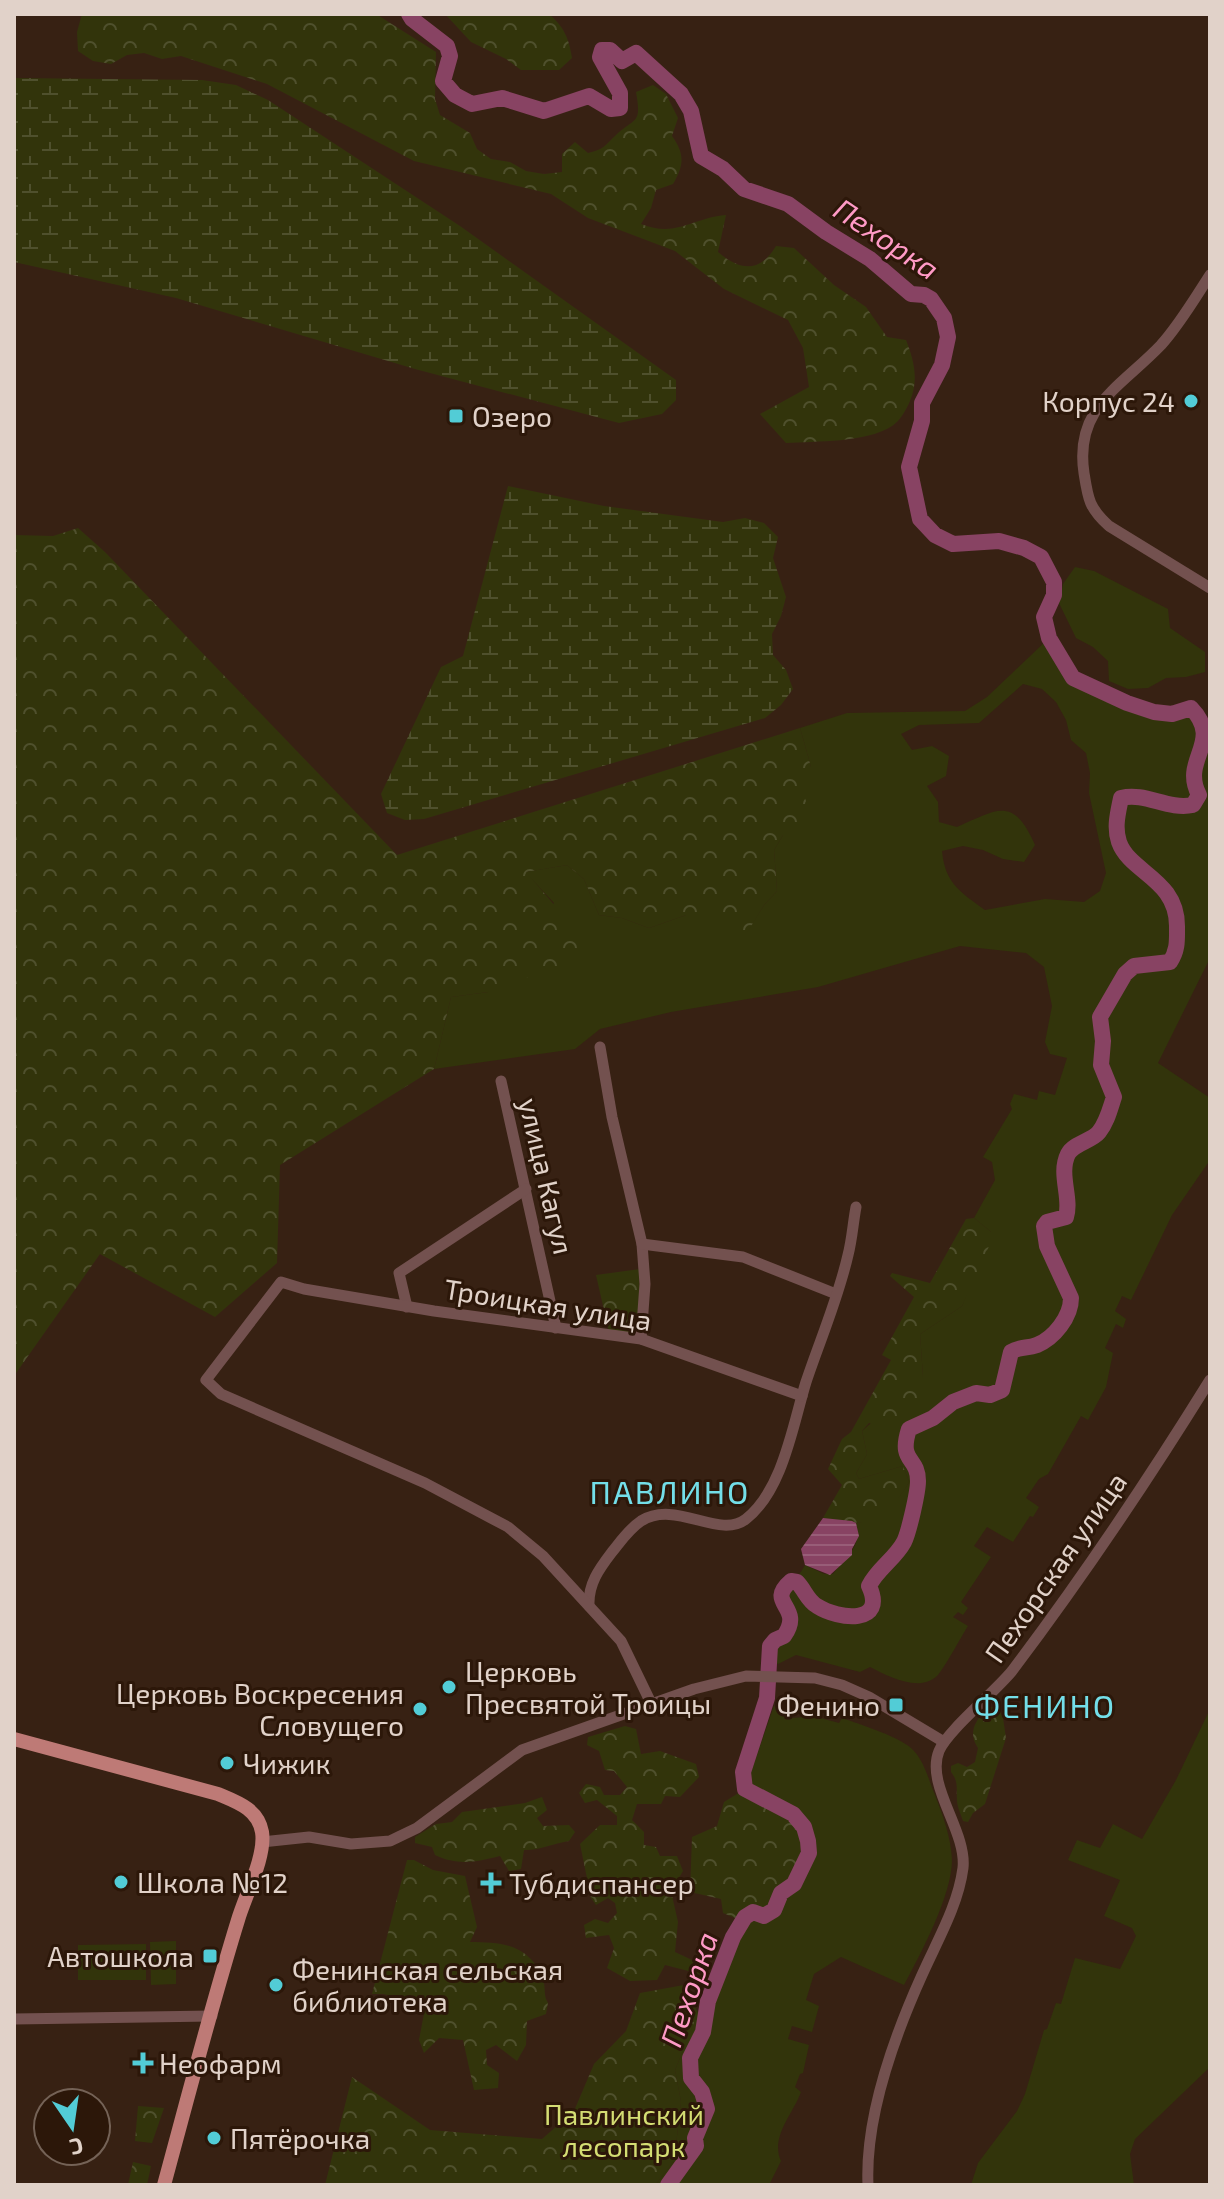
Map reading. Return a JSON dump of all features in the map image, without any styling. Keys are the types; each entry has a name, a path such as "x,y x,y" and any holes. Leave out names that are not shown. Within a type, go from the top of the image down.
{"main road":[{"path":"14,1739 218,1794 254,1814 261,1828 262,1842 164,2185"}],"street":[{"path":"1210,275 1164,341 1091,414 1082,449 1088,503 1099,517 1210,588"},
{"path":"600,1047 615,1131 642,1244 645,1284 641,1339"},
{"name":"улица Кагул","path":"501,1081 556,1328"},
{"path":"407,1307 399,1273 526,1189"},
{"path":"651,1703 621,1641 589,1606 588,1590 600,1568 627,1533 644,1519 672,1513 730,1525 742,1522 771,1485 786,1452 848,1255 856,1207"},
{"path":"642,1244 743,1257 836,1294"},
{"name":"Троицкая улица","path":"589,1606 527,1542 484,1513 425,1483 215,1390 206,1380 281,1282 407,1307 641,1339 802,1396"},
{"name":"Пехорская улица","path":"944,1742 998,1688 1017,1663 1117,1524 1210,1380"},
{"path":"262,1842 300,1837 351,1844 390,1841 417,1828 522,1750 722,1680 756,1675 815,1678 869,1697 944,1742 937,1756 937,1772 964,1861 950,1915 907,2011 877,2104 868,2144 868,2185"},
{"path":"14,2019 212,2016"}],"green space":[{"path":"82,14 376,14 436,52 435,99 440,115 470,133 477,149 491,159 544,174 562,172 562,154 575,142 588,153 604,147 635,119 638,110 636,92 653,85 666,94 678,118 672,136 682,160 673,184 656,190 651,208 641,224 653,228 674,228 726,215 718,252 742,266 763,261 776,246 794,248 834,285 866,307 887,337 906,340 915,378 908,404 895,424 869,436 786,443 760,414 809,387 803,348 788,320 724,289 675,251 588,218 551,194 414,161 267,84 181,56 162,59 144,53 127,55 111,64 93,61 78,51 77,32"},
{"path":"445,14 549,14 565,33 572,58 559,70 521,70 471,42"},
{"path":"14,78 202,80 236,85 268,100 460,226 676,380 676,400 662,414 619,423 415,369 176,298 14,262"},
{"path":"508,486 604,506 723,522 745,518 764,523 778,537 773,558 786,597 772,634 773,655 786,670 793,689 781,705 765,718 424,819 405,820 387,813 381,794 441,667 463,656"},
{"path":"78,528 105,552 397,855 800,728 811,767 812,778 802,790 810,812 801,836 783,835 774,850 777,891 764,905 747,933 724,929 712,915 686,915 649,928 622,918 599,915 584,879 567,865 526,872 574,928 585,956 488,992 451,997 434,1069 280,1165 277,1263 215,1317 100,1254 14,1376 14,535 53,536"},
{"path":"1075,567 1094,571 1168,609 1170,628 1205,652 1205,672 1166,678 1148,688 1128,689 1109,681 1108,661 1093,647 1076,638 1059,603 1063,584"},
{"path":"1049,638 1073,678 1154,712 1172,714 1191,708 1202,717 1210,730 1204,751 1210,755 1210,958 1158,1063 1210,1098 1210,1160 1172,1215 1131,1300 1122,1296 1115,1311 1126,1319 1123,1328 1116,1324 1105,1348 1113,1353 1106,1387 1088,1420 1081,1416 1048,1474 1039,1479 1026,1498 1039,1507 1033,1517 1030,1516 1013,1542 987,1527 974,1546 991,1557 961,1602 968,1608 963,1615 958,1612 953,1617 968,1626 937,1676 930,1681 913,1683 870,1667 860,1672 796,1655 778,1664 774,1663 775,1648 786,1642 796,1620 786,1598 805,1565 824,1574 833,1574 855,1545 856,1523 887,1509 909,1482 903,1466 859,1479 856,1473 867,1454 862,1431 923,1377 920,1334 962,1306 991,1232 974,1218 995,1180 992,1162 983,1157 1012,1109 1010,1104 1014,1094 1037,1100 1039,1091 1055,1095 1067,1058 1050,1054 1045,1042 1052,1006 1044,967 1026,953 960,946 818,987 671,1012 600,1029 575,1049 434,1069 451,997 488,992 554,903 525,872 567,865 584,879 599,915 622,918 649,928 686,915 713,915 747,932 777,891 774,850 811,767 800,728 847,713 965,711 987,697","holes":["1023,684 1042,689 1056,702 1066,720 1071,740 1086,753 1090,773 1089,793 1106,873 1100,891 1084,902 1045,899 985,910 955,886 946,871 942,851 963,846 1003,859 1024,862 1035,845 1019,819 1003,811 957,827 939,822 938,802 927,786 946,776 949,756 932,746 912,750 901,734 919,725 979,723"]},
{"path":"974,1218 991,1232 991,1242 962,1306 920,1334 923,1377 918,1406 889,1428 869,1423 862,1431 867,1454 856,1473 859,1479 903,1466 909,1482 892,1505 868,1522 823,1518 842,1485 828,1469 842,1439 851,1432 891,1360 882,1355 914,1297 890,1276 892,1273 930,1283 966,1219"},
{"path":"640,1269 639,1326 629,1334 609,1332 596,1275"},
{"path":"774,1706 793,1718 813,1716 839,1723 842,1718 909,1746 921,1761 941,1811 952,1860 951,1874 934,1924 904,1985 841,1957 814,1974 806,2000 819,2006 812,2032 792,2026 788,2039 809,2045 803,2073 795,2087 801,2092 780,2134 778,2152 781,2161 769,2185 655,2185 674,2161 681,2102 675,2070 735,1918 751,1909 762,1913 774,1910 781,1893 794,1884 793,1814 745,1789"},
{"path":"989,1707 998,1707 1006,1738 985,1804 973,1813 968,1822 963,1821 951,1766 958,1763 967,1767 975,1762 978,1748 973,1737 974,1726"},
{"path":"1210,1709 1210,2067 1135,2139 1130,2154 1134,2185 971,2185 978,2163 1017,2111 1025,2094 1044,2030 1056,2003 1061,2004 1075,1958 1120,1969 1136,1936 1132,1928 1104,1916 1120,1880 1068,1860 1077,1840 1100,1848 1113,1824 1142,1839 1176,1780"},
{"path":"625,1726 636,1729 641,1754 660,1751 696,1764 699,1777 680,1797 665,1796 661,1804 637,1804 632,1820 644,1832 644,1845 656,1847 660,1856 677,1856 683,1871 671,1891 678,1922 675,1952 705,1966 704,1975 665,1965 657,1980 630,1981 607,1968 614,1948 609,1935 586,1938 584,1925 595,1919 608,1923 617,1913 615,1903 608,1898 596,1905 591,1898 580,1844 600,1825 617,1825 617,1816 597,1800 585,1803 579,1793 586,1784 600,1787 604,1795 620,1795 627,1787 614,1771 605,1770 599,1751 587,1745 588,1737"},
{"path":"745,1789 793,1814 804,1827 809,1853 794,1884 781,1893 774,1910 764,1916 751,1909 735,1918 723,1913 721,1899 690,1892 692,1837 717,1826 724,1802"},
{"path":"542,1797 547,1810 537,1818 543,1826 569,1825 575,1832 569,1841 524,1850 521,1869 509,1871 500,1856 475,1861 451,1861 435,1855 432,1847 415,1843 415,1837 436,1824 452,1822 462,1812 525,1803"},
{"name":"Павлинский лесопарк","path":"407,1860 414,1860 433,1870 465,1876 477,1927 470,1942 494,1943 523,1952 543,1979 548,2003 546,2014 527,2021 526,2045 517,2061 496,2045 486,2050 487,2065 499,2073 498,2088 474,2090 463,2040 439,2038 424,2053 419,2040 426,2003 372,1994"},
{"path":"176,1941 176,1984 151,1985 150,1942"},
{"path":"146,1944 146,1980 78,1980 78,1945"},
{"name":"Павлинский лесопарк","path":"684,1985 698,2013 675,2070 681,2102 674,2161 655,2185 325,2185 352,2077 430,2130 542,2139 574,2111 594,2064 626,2031 640,1993"},
{"path":"138,2106 164,2108 152,2143 135,2141"},
{"path":"133,2162 151,2166 147,2185 128,2185"}],"shaded area":[{"path":"823,1518 856,1523 859,1536 852,1555 830,1575 805,1565 801,1549"}],"waterway":[{"name":"Пехорка","path":"409,14 447,46 450,56 443,81 455,95 472,104 502,98 544,111 589,96 611,109 620,108 620,93 600,57 602,50 610,50 622,61 636,53 681,94 691,111 701,156 723,169 744,189 788,204 870,259 911,294 931,299 944,318 948,337 942,365 922,403 922,421 909,467 920,519 935,535 953,544 999,541 1041,557 1054,582 1054,595 1044,617 1049,638 1073,678 1154,712 1172,714 1191,708 1204,731 1194,771 1199,795 1193,805 1174,805 1139,797 1121,798 1117,825 1119,842 1133,862 1169,897 1175,910 1176,945 1170,962 1134,966 1125,974 1100,1017 1103,1041 1101,1065 1114,1097 1099,1132 1068,1154 1064,1170 1066,1217 1047,1222 1044,1226 1047,1246 1071,1298 1065,1319 1043,1342 1011,1352 1002,1390 990,1395 976,1393 953,1402 933,1418 909,1429 906,1448 917,1473 917,1494 904,1542 869,1586 872,1608 858,1616 826,1611 811,1601 797,1582 791,1581 781,1595 790,1618 789,1626 784,1636 770,1646 767,1698 743,1772 745,1789 793,1814 804,1827 809,1853 794,1884 781,1893 774,1910 764,1916 753,1912 745,1917 733,1937 708,2001 703,2032 690,2058 691,2078 702,2092 707,2109 695,2138 696,2146 668,2185"}],"place":[{"name":"Корпус 24","path":"1191,401"},
{"name":"Озеро","path":"456,416"},
{"name":"Церковь Пресвятой Троицы","path":"449,1687"},
{"name":"Фенино","path":"896,1705"},
{"name":"Церковь Воскресения Словущего","path":"420,1709"},
{"name":"Чижик","path":"227,1763"},
{"name":"Школа №12","path":"121,1882"},
{"name":"Тубдиспансер","path":"491,1883"},
{"name":"Автошкола","path":"210,1956"},
{"name":"Фенинская сельская библиотека","path":"276,1985"},
{"name":"Неофарм","path":"143,2063"},
{"name":"Пятёрочка","path":"214,2138"}],"district":[{"name":"ПАВЛИНО","path":"670,1491"},
{"name":"ФЕНИНО","path":"1045,1705"}]}
